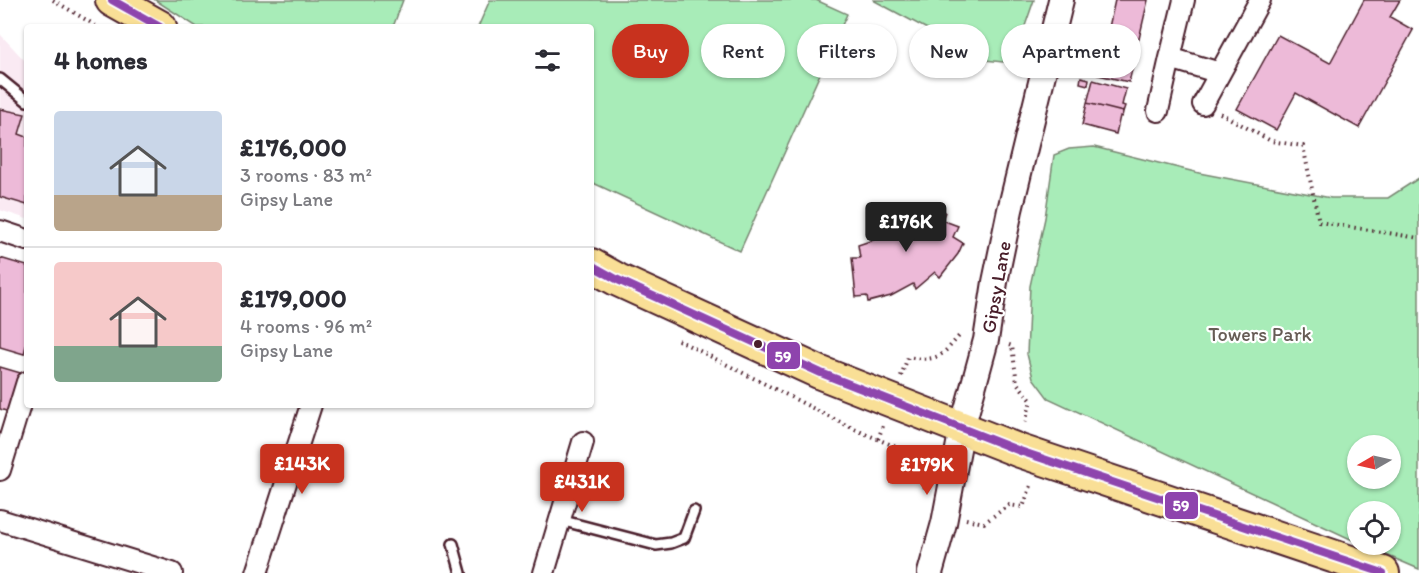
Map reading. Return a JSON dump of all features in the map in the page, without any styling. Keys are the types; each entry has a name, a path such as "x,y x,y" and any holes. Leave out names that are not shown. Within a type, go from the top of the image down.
{"highway":[{"path":"112,0 155,24"},
{"path":"594,267 618,280 810,368 891,401 1041,458 1383,573"}],"street":[{"name":"Gipsy Lane","path":"930,573 945,514 962,428 986,340 1010,210 1061,0"},
{"path":"1158,111 1184,0"},
{"path":"1203,104 1260,0"},
{"path":"1170,58 1220,72"},
{"path":"0,231 24,239"},
{"path":"0,470 24,392"},
{"path":"257,573 310,408"},
{"path":"544,573 584,442"},
{"path":"0,520 172,573"}],"lane":[{"path":"0,79 24,99"},
{"path":"560,520 656,545 684,538 694,511"},
{"path":"453,544 461,573"}],"path":[{"path":"53,0 93,24"},
{"path":"1203,104 1271,141 1303,146 1319,222 1419,238"},
{"path":"878,439 908,357 922,359 943,355 959,336 1012,346 1017,383 1031,400 1023,429"},
{"path":"675,338 755,380 908,452 923,487 945,514 984,524 1009,505 1023,507 1041,458"}],"shaded area":[{"path":"0,34 24,60 24,218 0,210"}],"green space":[{"path":"155,0 403,0 394,24 192,24"},
{"path":"490,0 816,0 847,14 842,24 797,24 797,78 818,78 740,251 594,183 594,24 479,24"},
{"path":"873,0 1034,0 1026,24 1001,24 1001,62 989,60 989,24 918,24"},
{"name":"Towers Park","path":"1094,147 1199,173 1331,198 1388,198 1419,178 1419,569 1386,555 1401,555 1401,501 1347,501 1347,537 1048,398 1033,378 1027,354 1030,286 1045,218 1054,155 1069,149"}],"building":[{"path":"1115,0 1148,0 1141,30 1141,24 1110,24"},
{"path":"1364,0 1400,0 1390,17 1413,30 1359,128 1296,93 1276,130 1237,109 1278,35 1330,63"},
{"path":"1081,78 1089,79 1088,85 1080,83"},
{"path":"1111,78 1130,78 1129,82"},
{"path":"1093,80 1126,89 1122,105 1125,106 1123,112 1087,103"},
{"path":"1087,103 1123,112 1116,134 1082,125"},
{"path":"0,109 24,114 19,134 24,136 24,204 0,197"},
{"path":"905,202 945,212 942,220 958,226 953,237 963,243 958,254 940,277 935,272 915,289 913,284 891,296 868,302 867,296 856,297 852,258 860,258 858,245 873,240 887,231 898,218"},
{"path":"0,258 24,265 24,354 0,347"},
{"path":"0,367 24,374 12,413 0,409"}],"transit line":[{"name":"59","path":"112,0 155,24"},
{"name":"59","path":"594,267 618,280 821,373 1020,451 1383,573"}]}
